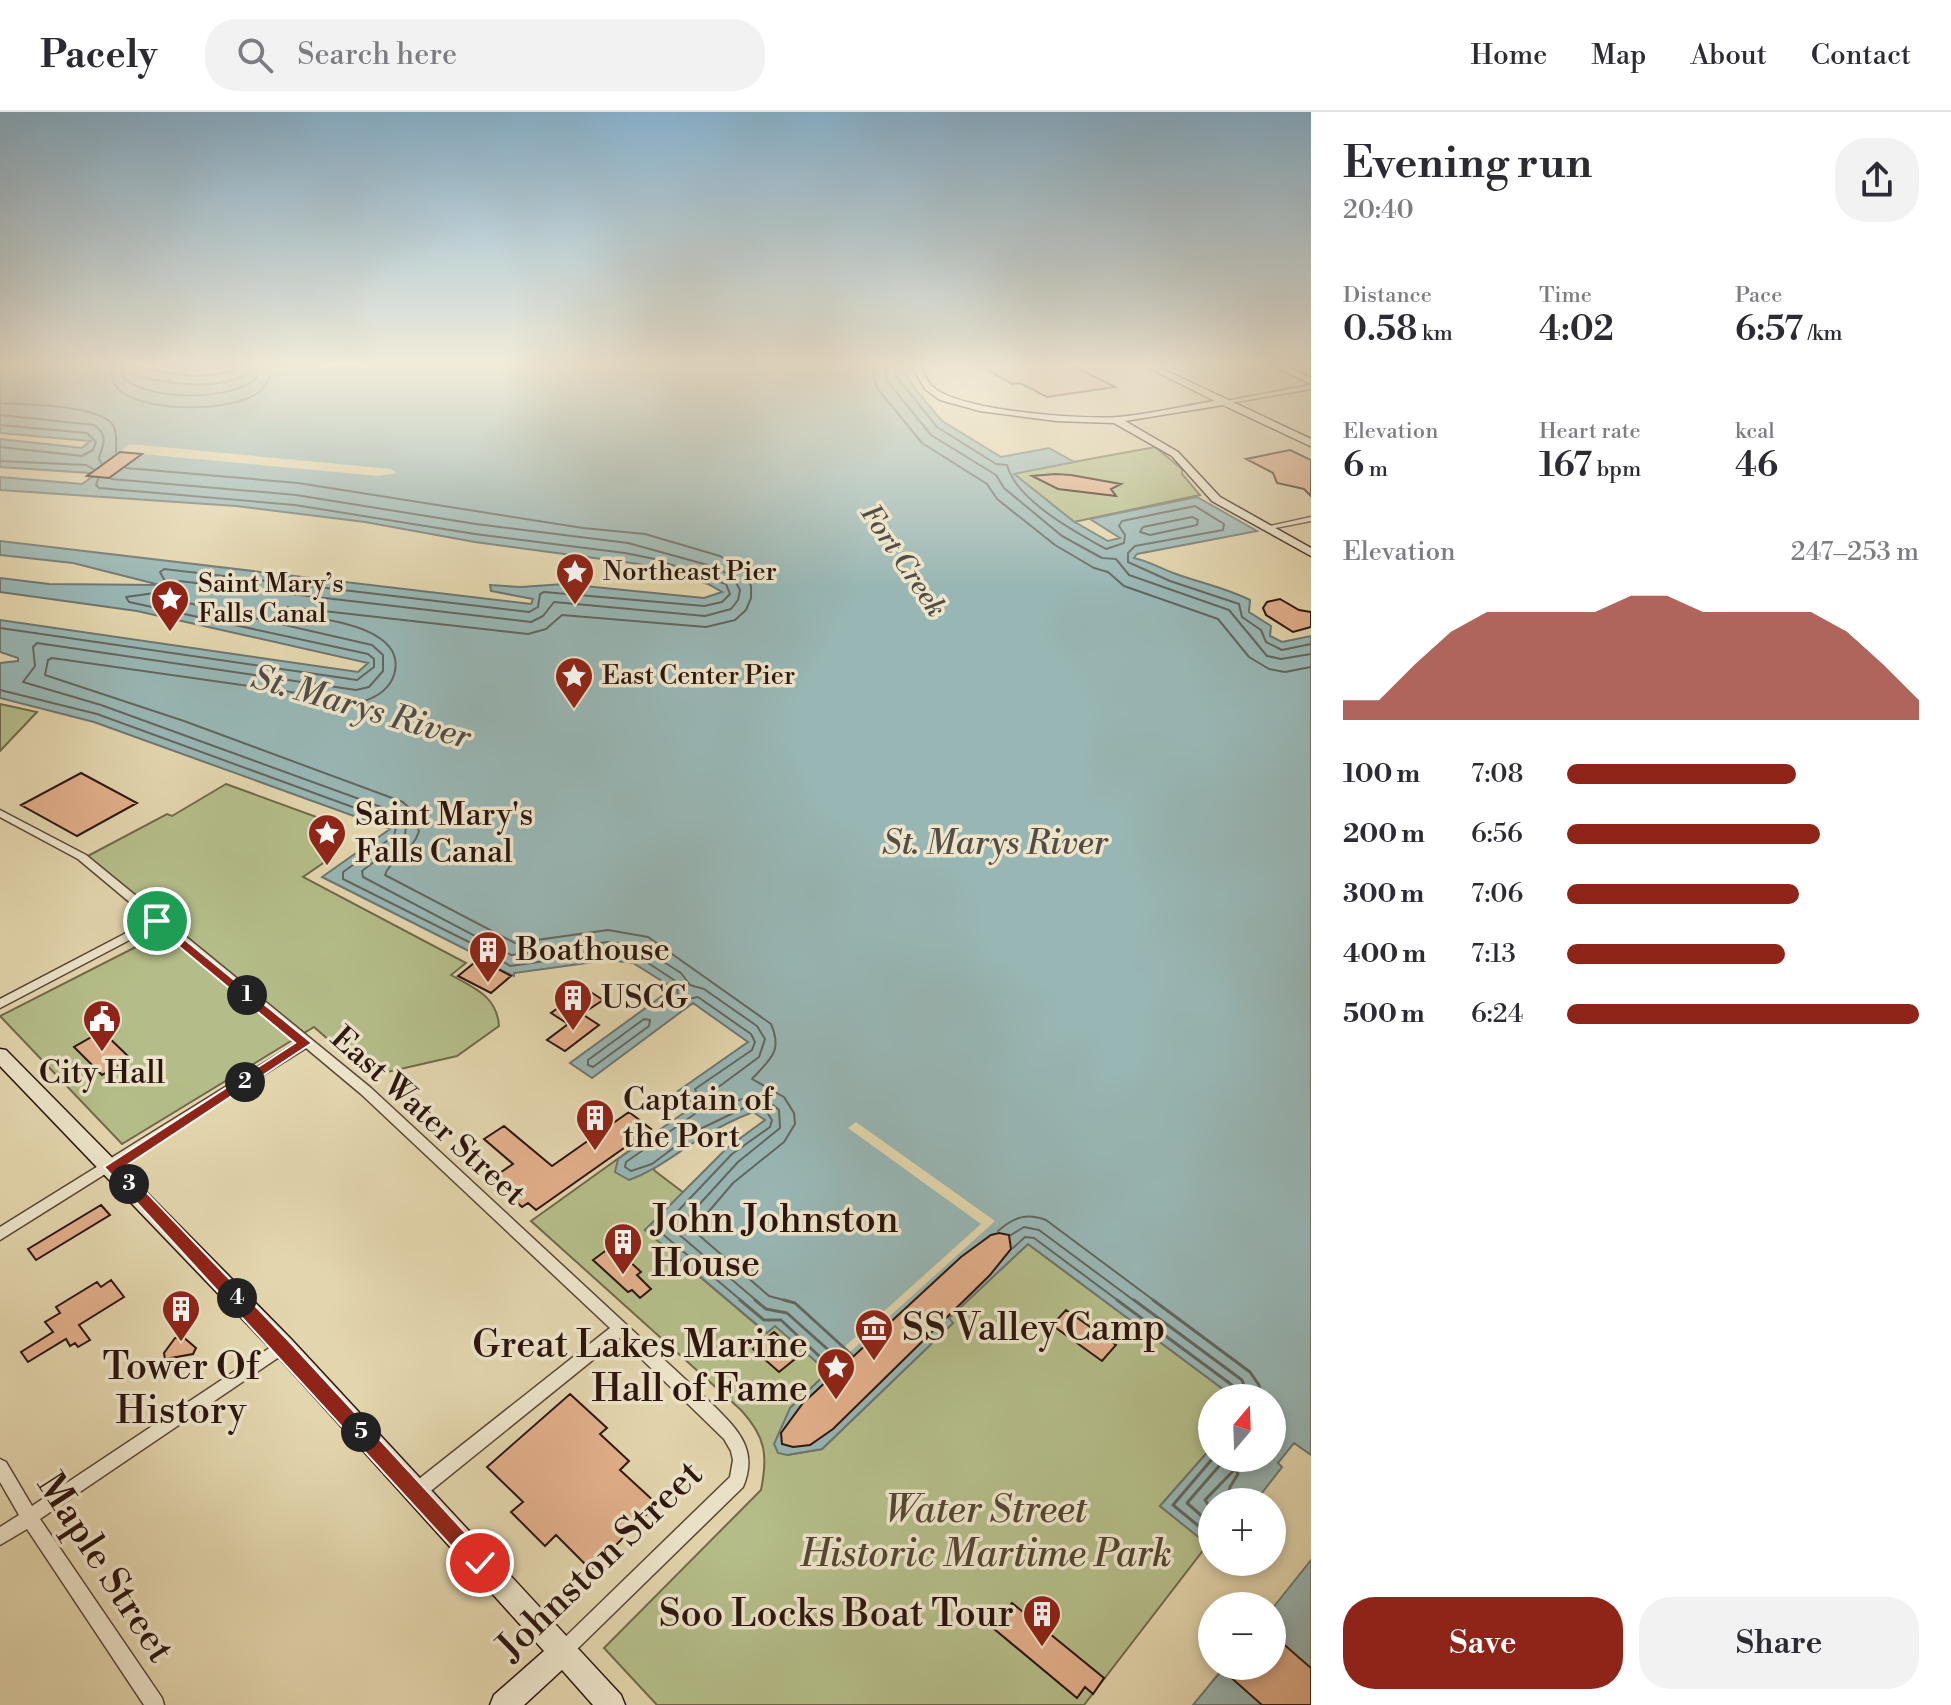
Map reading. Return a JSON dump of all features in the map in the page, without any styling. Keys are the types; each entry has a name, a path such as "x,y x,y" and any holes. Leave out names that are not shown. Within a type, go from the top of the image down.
{"street":[{"path":"1150,439 1171,451 1216,499 1311,553"},
{"path":"1265,528 1311,519"},
{"name":"East Water Street","path":"0,813 82,857 366,1091 727,1429 742,1452 742,1469"},
{"path":"0,1004 157,921"},
{"path":"0,1234 112,1167 305,1043"},
{"path":"0,1055 283,1346 611,1705"},
{"path":"415,1493 620,1329"},
{"path":"0,1537 283,1346"},
{"name":"Maple Street","path":"0,1467 29,1517 155,1705"},
{"name":"Johnston Street","path":"504,1705 725,1497 742,1469"}],"green space":[{"path":"1155,447 1182,469 1182,474 1200,495 1074,522 1013,473"},
{"path":"0,704 37,712 0,751"},
{"path":"226,784 322,819 332,857 303,877 466,963 451,975 489,1000 499,1026 457,1056 370,1076 314,1027 122,1144 0,1016 175,927 84,858 167,814 172,816"},
{"name":"Water Street Historic Martime Park","path":"651,1135 645,1155 655,1171 684,1193 645,1230 766,1333 775,1325 828,1372 790,1408 787,1455 822,1449 953,1323 948,1319 1028,1244 1216,1384 1198,1384 1198,1463 1160,1506 1198,1536 1198,1557 1084,1705 657,1705 604,1648 761,1490 763,1447 756,1429 741,1410 531,1221"}],"water":[{"name":"St. Marys River","path":"0,439 82,448 90,441 71,439 972,439 1001,457 1049,448 1074,462 1014,474 1073,521 1108,541 1120,538 1090,519 1197,497 1257,531 1137,554 1134,558 1250,600 1249,612 1271,626 1270,636 1282,642 1311,636 1311,1455 1294,1443 1286,1453 1286,1384 1216,1384 1028,1244 949,1318 953,1323 822,1449 787,1455 778,1453 774,1444 790,1408 828,1372 775,1326 767,1333 645,1230 727,1148 765,1120 753,1112 707,1134 649,1171 629,1180 615,1172 618,1159 695,1105 678,1091 748,1042 693,1003 592,1078 570,1063 673,988 633,963 609,960 514,973 514,976 322,877 390,829 94,722 0,698 0,663 18,661 18,658 0,652 0,620 358,672 368,663 137,611 0,592 0,578 49,584 160,585 73,563 0,555 0,541 531,604 533,599 491,591 490,585 521,587 564,584 704,598 722,592 708,584 639,564 475,542 365,522 236,506 0,490 0,477 82,484 92,477 87,476 89,473 0,467"},
{"name":"St. Marys River","path":"1198,1463 1198,1472 1278,1472 1266,1488 1198,1488 1198,1537 1160,1506"},
{"path":"1311,1560 1311,1705 1193,1705 1214,1680 1286,1680 1286,1592"}],"pier":[{"path":"129,444 391,469 396,473 379,476 120,452"},
{"path":"856,1122 995,1221 828,1372 822,1367 981,1224 848,1128"}],"building":[{"path":"1290,450 1311,460 1311,496 1304,489 1277,483 1273,473 1246,459"},
{"path":"120,452 142,454 109,478 87,476"},
{"path":"1055,474 1121,484 1111,489 1116,496 1058,489 1032,476"},
{"path":"1280,599 1299,610 1311,612 1311,627 1293,632 1266,615 1263,608 1267,602"},
{"path":"81,773 137,803 77,836 21,805"},
{"name":"Boathouse","path":"479,959 511,976 491,993 458,976"},
{"path":"586,989 603,1000 582,1014 599,1025 565,1051 547,1040 568,1024 551,1013 562,1005 558,1002 572,992 577,995"},
{"name":"City Hall","path":"102,1031 131,1059 102,1075 74,1047"},
{"name":"Captain of the Port","path":"629,1112 651,1129 536,1210 528,1203 522,1207 491,1179 513,1164 484,1139 504,1126 552,1166"},
{"path":"101,1205 110,1215 36,1260 28,1249"},
{"name":"SS Valley Camp","path":"991,1235 1009,1235 1011,1249 990,1275 833,1429 810,1445 793,1447 782,1444 781,1433 803,1403 961,1257"},
{"name":"John Johnston House","path":"608,1249 622,1263 627,1259 641,1272 637,1275 651,1289 640,1298 632,1290 628,1292 593,1260"},
{"path":"111,1280 124,1297 79,1325 90,1340 78,1347 75,1343 70,1346 66,1339 28,1362 21,1352 53,1332 45,1322 60,1313 56,1307 97,1282 101,1287"},
{"path":"1066,1310 1116,1345 1102,1361 1052,1325"},
{"path":"774,1332 800,1355 779,1372 753,1349"},
{"name":"Tower Of History","path":"182,1336 196,1348 193,1354 165,1359 164,1353 175,1338"},
{"path":"570,1394 607,1428 600,1434 629,1461 620,1470 657,1504 591,1570 556,1535 545,1546 511,1512 523,1502 487,1467"},
{"name":"Soo Locks Boat Tour","path":"1012,1603 1104,1678 1093,1694 1085,1687 1077,1698 993,1628"},
{"path":"1286,1646 1311,1668 1311,1705 1262,1705 1234,1680 1286,1680"}],"place":[{"name":"Northeast Pier","path":"575,606"},
{"name":"Saint Mary’s Falls Canal","path":"170,633"},
{"name":"East Center Pier","path":"574,710"},
{"name":"Saint Mary's Falls Canal","path":"327,867"},
{"name":"Boathouse","path":"488,984"},
{"name":"USCG","path":"573,1032"},
{"name":"City Hall","path":"102,1053"},
{"name":"Captain of the Port","path":"595,1152"},
{"name":"John Johnston House","path":"623,1276"},
{"name":"Tower Of History","path":"181,1343"},
{"name":"SS Valley Camp","path":"874,1362"},
{"name":"Great Lakes Marine Hall of Fame","path":"836,1401"},
{"name":"Soo Locks Boat Tour","path":"1042,1648"}],"route":[{"path":"157,921 305,1043 112,1167 283,1346 480,1563"}],"water label":[{"name":"Fort Creek","path":"903,561"}]}
